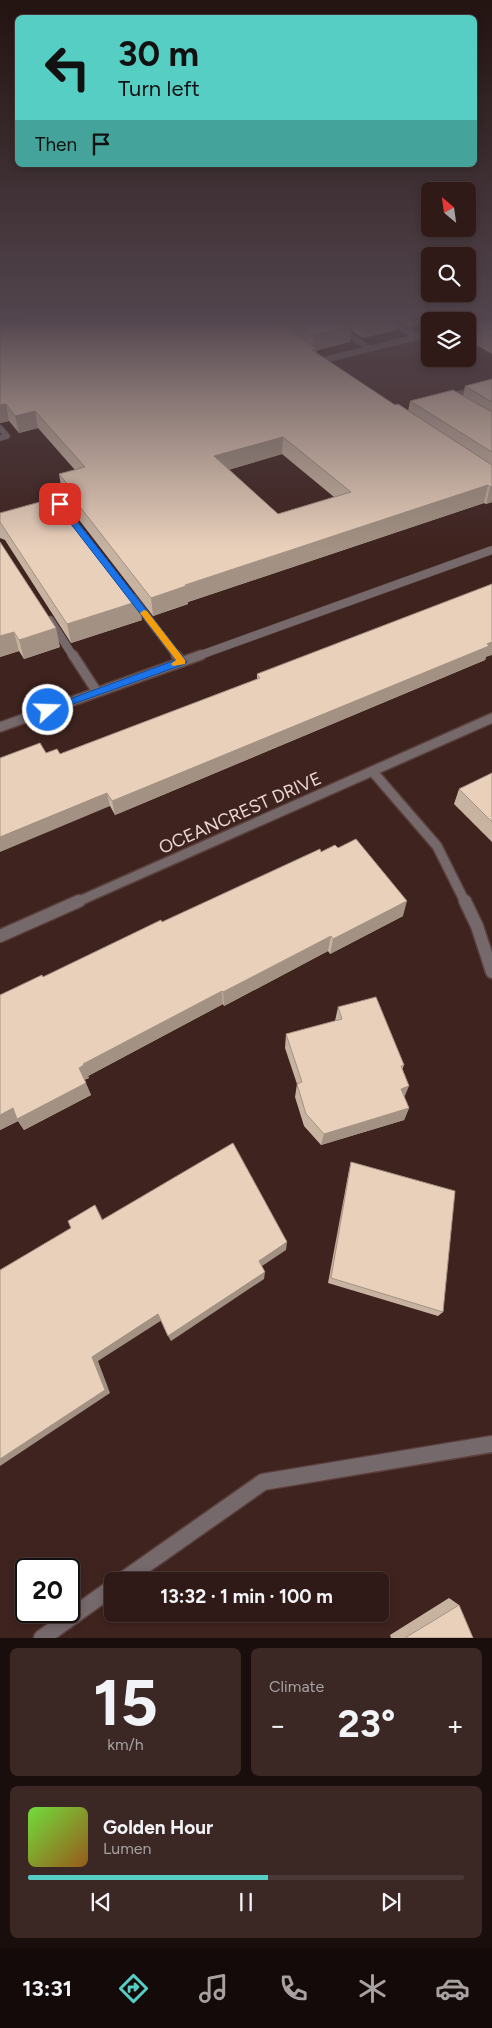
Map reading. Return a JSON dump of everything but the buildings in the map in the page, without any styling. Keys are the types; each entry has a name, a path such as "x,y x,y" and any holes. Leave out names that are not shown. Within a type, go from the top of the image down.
{"street":[{"path":"436,400 454,395"},
{"path":"445,398 453,402"},
{"path":"0,428 7,436 0,438"},
{"path":"0,728 492,550"},
{"path":"127,591 182,662"},
{"path":"43,610 97,692"},
{"name":"OCEANCREST DRIVE","path":"0,936 492,718"},
{"path":"373,772 437,846 477,926 492,972"},
{"path":"135,1572 263,1482 492,1444"},
{"path":"42,1638 104,1594"}],"slow traffic":[{"path":"144,613 182,662 176,664"}],"route":[{"path":"48,710 182,662 60,504"}]}
